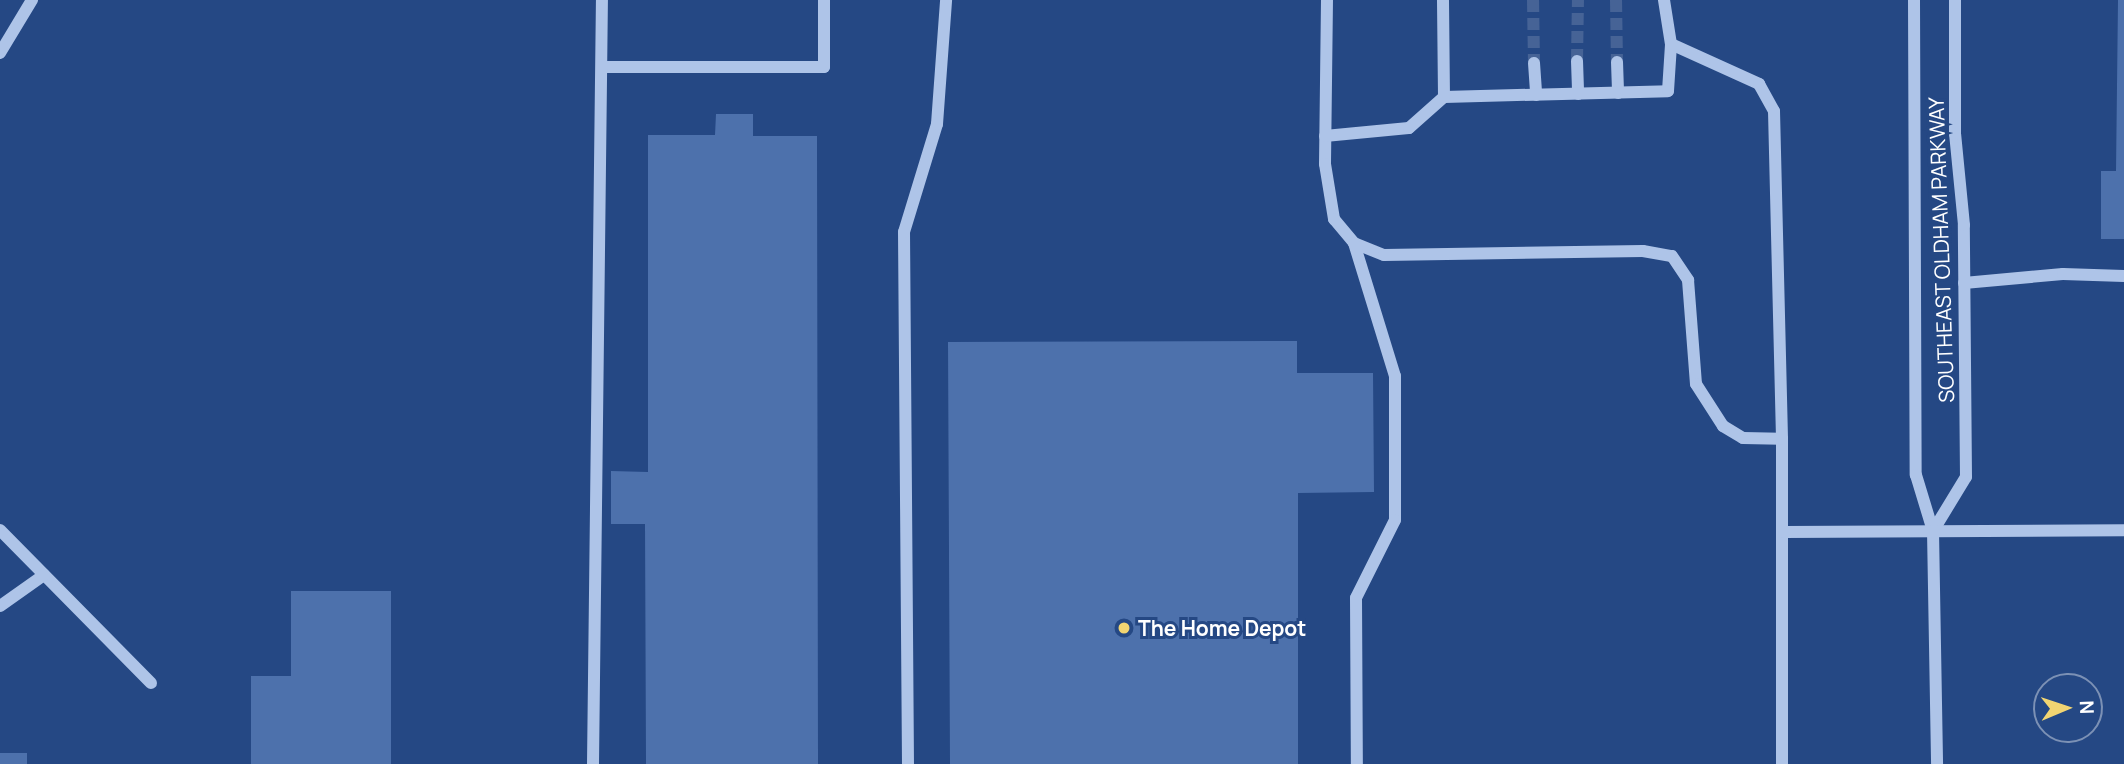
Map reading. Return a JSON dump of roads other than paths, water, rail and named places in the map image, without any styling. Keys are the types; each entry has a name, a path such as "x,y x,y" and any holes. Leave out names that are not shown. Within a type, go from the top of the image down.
{"street":[{"path":"0,53 32,0"},
{"path":"593,764 602,0"},
{"path":"603,67 824,67 824,0"},
{"path":"908,764 904,232 936,124 946,0"},
{"path":"1326,0 1325,136 1334,219 1354,243 1395,376 1395,520 1356,598 1357,764"},
{"path":"1443,0 1444,97"},
{"path":"1325,136 1409,128 1444,97 1668,91 1671,44 1664,0"},
{"name":"SOUTHEAST OLDHAM PARKWAY","path":"1914,0 1916,475 1933,531 1937,764"},
{"name":"SOUTHEAST OLDHAM PARKWAY","path":"1933,531 1966,477 1964,283 1955,134 1955,0"},
{"path":"1671,44 1759,84 1774,111 1784,532 1782,764"},
{"path":"1577,61 1578,94"},
{"path":"1617,62 1618,93"},
{"path":"1534,63 1536,95"},
{"path":"1354,243 1384,255 1643,251 1672,256 1688,280 1696,384 1723,426 1743,438 1782,439"},
{"path":"1964,283 2063,274 2124,276"},
{"path":"0,530 151,683"},
{"path":"1784,532 2124,530"},
{"path":"0,606 44,575"}],"tunnel":[{"path":"1533,0 1534,63"},
{"path":"1577,61 1578,0"},
{"path":"1616,0 1617,62"}],"place":[{"name":"The Home Depot","path":"1124,628"}]}
